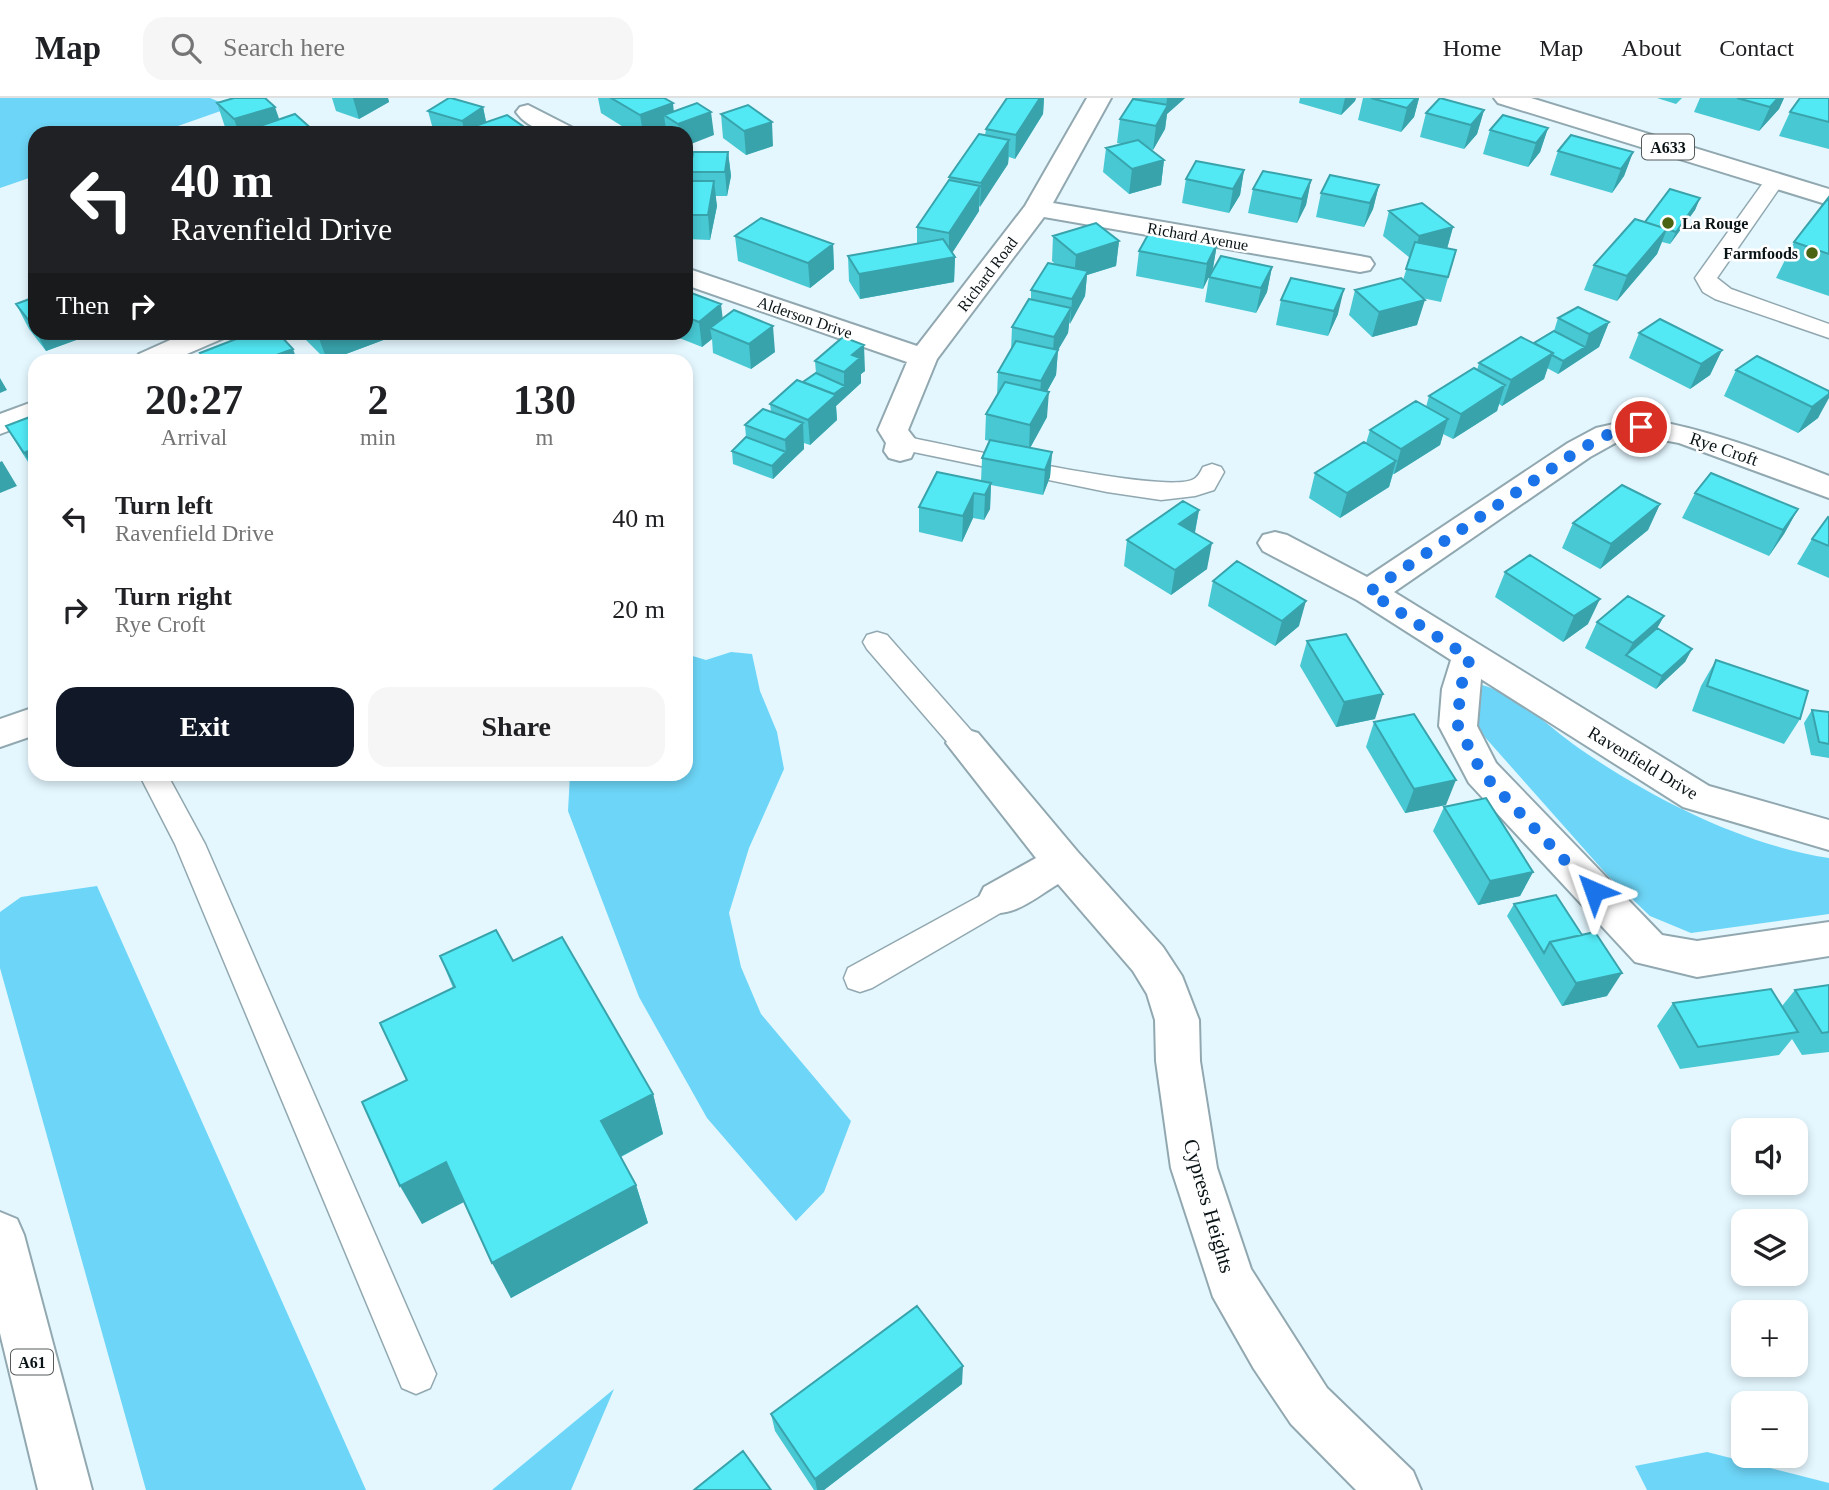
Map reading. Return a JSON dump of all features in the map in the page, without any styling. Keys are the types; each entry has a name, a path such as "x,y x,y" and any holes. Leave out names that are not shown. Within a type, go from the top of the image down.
{"street":[{"name":"Richard Road","path":"901,447 893,430 923,358 1037,208 1099,98"},
{"name":"A633","path":"1506,98 1829,197"},
{"path":"528,113 551,126"},
{"name":"Richard Avenue","path":"1037,208 1360,264"},
{"name":"Alderson Drive","path":"693,278 923,358"},
{"path":"163,354 195,340"},
{"path":"0,425 28,413"},
{"name":"Rye Croft","path":"1369,592 1579,450 1607,435 1641,427 1683,434 1716,444 1829,488"},
{"name":"Ravenfield Drive","path":"1275,544 1369,592 1470,658 1697,797 1829,835"},
{"path":"1470,658 1460,689 1458,726 1482,773 1650,950 1697,959 1829,939"},
{"path":"0,733 28,723"},
{"name":"Cypress Heights","path":"965,743 1063,862 1148,959 1167,989 1177,1020 1178,1061 1194,1168 1230,1280 1272,1351 1309,1406 1394,1490"},
{"path":"998,899 1063,862"},
{"name":"A61","path":"1,1241 65,1490"}],"lane":[{"path":"1775,180 1706,278 1711,287 1723,294 1829,331"},
{"path":"901,447 1161,492 1195,488 1205,484 1212,472"},
{"path":"877,642 965,743"},
{"path":"157,781 190,844 416,1374"},
{"path":"860,978 998,899"}],"shaded area":[{"path":"0,98 210,98 232,107 178,126 28,126 28,178 0,188"},
{"path":"731,652 752,654 760,691 777,732 784,769 749,848 729,913 741,967 761,1014 851,1121 824,1192 796,1221 707,1118 639,997 568,811 570,781 693,781 693,656 706,660"},
{"path":"1482,685 1509,696 1580,749 1667,802 1731,831 1797,852 1829,858 1829,914 1691,933 1650,916 1609,877 1475,726 1475,694"},
{"path":"97,886 366,1490 146,1490 0,968 0,912 21,897"},
{"path":"614,1389 571,1490 492,1490"},
{"path":"1707,1452 1731,1458 1731,1468 1770,1468 1829,1483 1829,1490 1647,1490 1635,1466"}],"building":[{"path":"234,98 265,98 275,107 234,119 217,103"},
{"path":"449,98 483,107 462,121 428,111"},
{"path":"611,98 664,98 673,103 640,115"},
{"path":"1007,98 1040,98 1016,135 986,129"},
{"path":"1371,98 1416,98 1407,108"},
{"path":"1440,98 1484,110 1471,125 1426,113"},
{"path":"1737,98 1778,98 1770,107"},
{"path":"1800,98 1829,98 1829,122 1790,112"},
{"path":"1133,99 1168,105 1156,126 1120,119"},
{"path":"697,103 711,112 678,124 664,115"},
{"path":"748,105 772,122 744,131 721,114"},
{"path":"295,114 308,126 260,126"},
{"path":"507,115 523,126 479,126"},
{"path":"1503,115 1548,128 1536,143 1490,130"},
{"path":"979,134 1009,140 981,183 949,177"},
{"path":"1571,135 1633,152 1621,169 1558,151"},
{"path":"1138,140 1164,160 1132,169 1106,148"},
{"path":"693,152 728,152 725,172 693,172"},
{"path":"1196,161 1244,170 1233,189 1186,179"},
{"path":"1263,171 1311,180 1302,199 1253,189"},
{"path":"1330,175 1379,185 1370,203 1321,193"},
{"path":"949,180 980,186 949,233 917,227"},
{"path":"693,181 714,181 708,215 693,215"},
{"path":"1670,189 1700,198 1676,232 1645,222"},
{"path":"1829,197 1829,254 1794,242"},
{"path":"1422,203 1453,227 1419,236 1389,211"},
{"path":"761,218 833,244 808,263 735,236"},
{"path":"1635,219 1667,229 1627,276 1594,265"},
{"path":"1096,223 1119,241 1076,255 1053,236"},
{"path":"1150,231 1217,244 1207,264 1139,251"},
{"path":"943,239 955,257 859,274 848,256"},
{"path":"1415,242 1456,250 1448,277 1406,269"},
{"path":"1221,256 1272,267 1261,288 1209,277"},
{"path":"1048,263 1088,271 1072,299 1031,290"},
{"path":"1291,278 1344,289 1334,311 1281,300"},
{"path":"1401,278 1425,300 1379,312 1355,290"},
{"path":"693,294 721,304 699,322 693,320"},
{"path":"1029,299 1071,308 1054,337 1012,327"},
{"path":"28,300 28,320 16,304"},
{"path":"1578,307 1609,322 1589,334 1558,318"},
{"path":"734,310 773,326 749,344 710,328"},
{"path":"1660,319 1722,350 1701,364 1639,333"},
{"path":"1554,331 1585,347 1563,361 1534,343"},
{"path":"843,337 864,345 852,355 860,358 844,372 815,361"},
{"path":"1521,337 1553,353 1511,380 1479,363"},
{"path":"233,340 285,340 293,349 279,354 200,353"},
{"path":"1016,341 1058,350 1041,381 998,372"},
{"path":"1757,356 1829,391 1829,394 1812,407 1736,370"},
{"path":"1474,368 1505,385 1461,414 1429,396"},
{"path":"816,373 845,386 834,394 803,382"},
{"path":"797,380 836,395 808,420 770,404"},
{"path":"1005,382 1049,392 1030,425 986,414"},
{"path":"1416,401 1448,419 1401,449 1370,430"},
{"path":"763,409 803,423 785,440 745,425"},
{"path":"28,418 28,451 24,453 6,426"},
{"path":"746,437 786,452 772,466 732,451"},
{"path":"990,440 1052,452 1045,470 982,458"},
{"path":"1364,442 1396,461 1347,493 1315,473"},
{"path":"937,472 991,483 985,495 974,493 963,516 919,507"},
{"path":"1711,473 1798,509 1783,530 1695,493"},
{"path":"1622,485 1660,504 1611,544 1573,523"},
{"path":"1183,501 1199,510 1179,524 1212,543 1175,570 1127,540"},
{"path":"1829,518 1829,546 1812,539"},
{"path":"1530,555 1600,599 1574,616 1505,572"},
{"path":"1237,561 1306,601 1282,621 1213,581"},
{"path":"1628,596 1664,616 1633,643 1597,622"},
{"path":"1657,628 1692,649 1662,676 1626,655"},
{"path":"1346,634 1383,694 1344,702 1307,641"},
{"path":"1716,660 1808,691 1800,719 1707,686"},
{"path":"1812,710 1829,712 1829,744 1819,742"},
{"path":"1414,714 1456,780 1414,789 1374,722"},
{"path":"1486,798 1533,872 1490,881 1444,807"},
{"path":"1556,895 1582,935 1550,942 1544,953 1514,904"},
{"path":"496,930 513,961 562,937 653,1094 601,1121 636,1185 492,1263 446,1162 400,1186 362,1102 407,1080 380,1023 455,987 440,956"},
{"path":"1595,932 1622,973 1576,983 1550,942"},
{"path":"1829,985 1829,1032 1822,1033 1795,990"},
{"path":"1771,989 1798,1032 1698,1047 1673,1003"},
{"path":"917,1306 963,1366 815,1479 771,1414"},
{"path":"743,1451 771,1490 694,1490"}],"place":[{"name":"La Rouge","path":"1668,223"},
{"name":"Farmfoods","path":"1812,253"}],"route":[{"path":"1594,891 1482,773 1458,726 1460,689 1470,658 1369,592 1579,450 1607,435 1641,427"}]}
